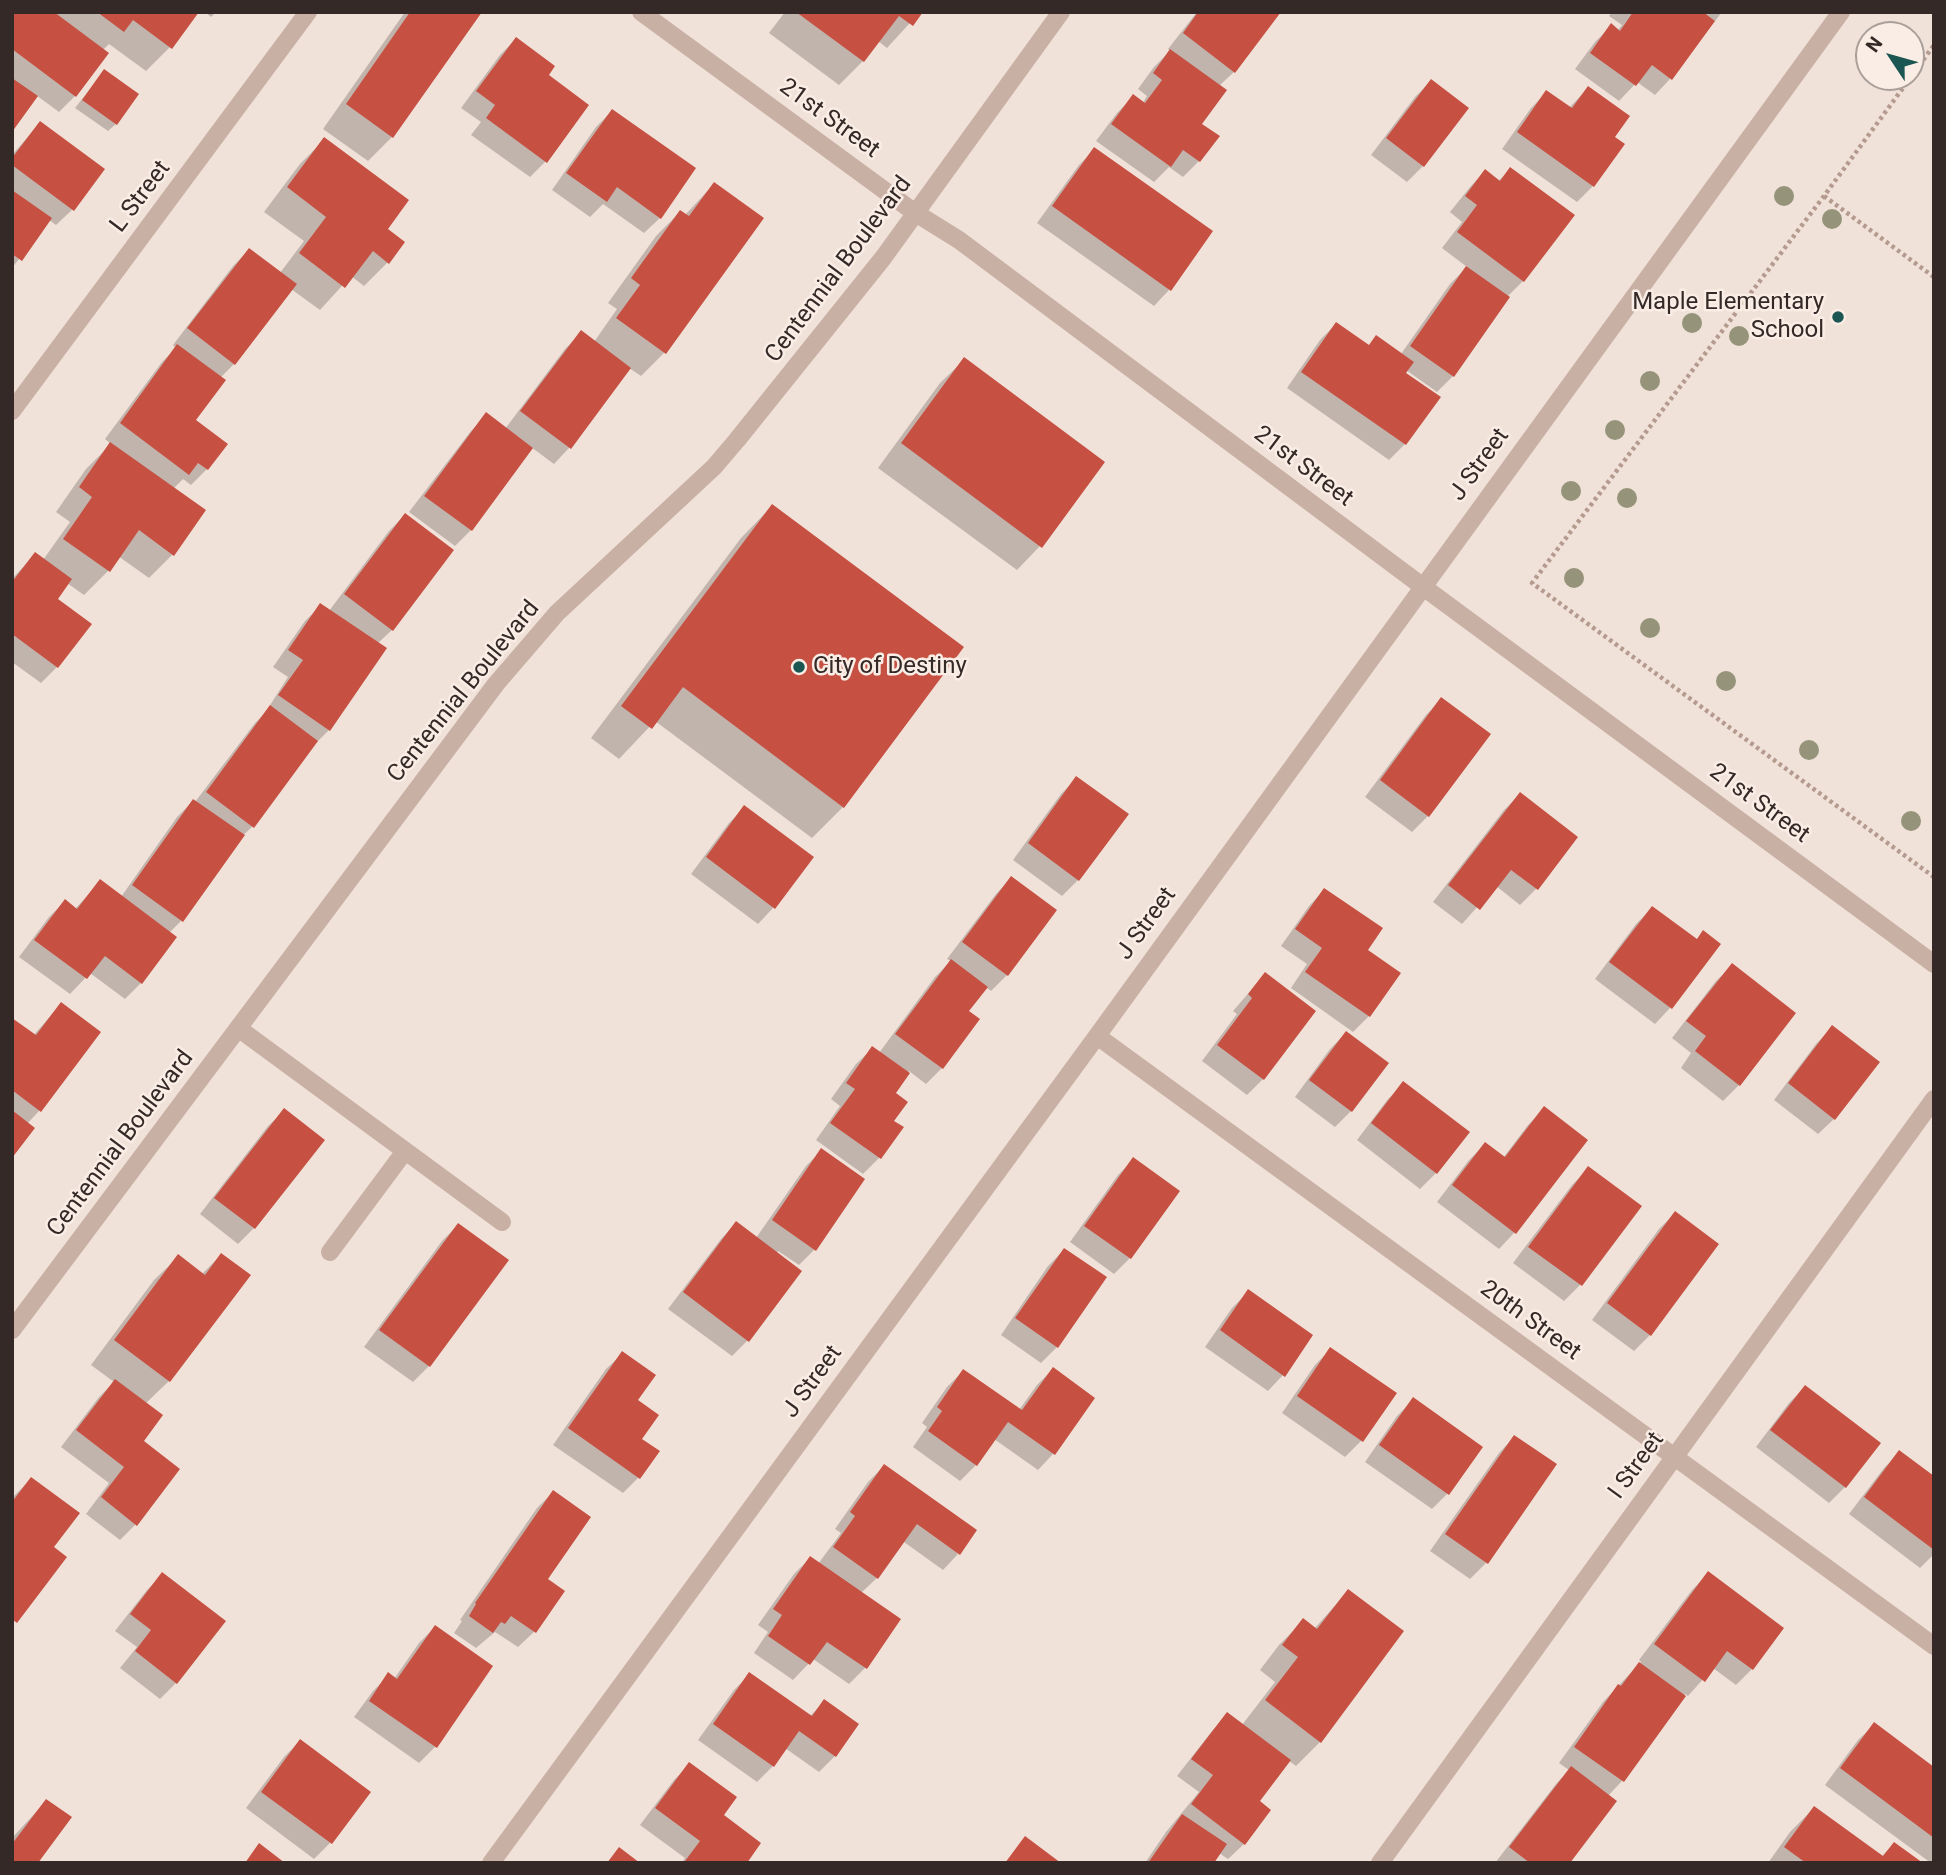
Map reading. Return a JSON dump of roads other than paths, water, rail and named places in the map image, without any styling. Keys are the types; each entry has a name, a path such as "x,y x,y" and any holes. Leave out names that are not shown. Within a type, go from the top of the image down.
{"street":[{"name":"L Street","path":"12,411 308,12"},
{"name":"21st Street","path":"641,12 914,212 959,240 1934,964"},
{"name":"Centennial Boulevard","path":"12,1330 496,684 557,613 714,467 883,258 1060,12"},
{"name":"J Street","path":"491,1863 1097,1036 1841,12"},
{"path":"238,1028 502,1222"},
{"name":"20th Street","path":"1097,1036 1934,1646"},
{"name":"I Street","path":"1380,1863 1934,1099"},
{"path":"330,1252 405,1151"}],"place":[{"name":"Maple Elementary School","path":"1838,317"},
{"name":"City of Destiny","path":"799,667"}]}
